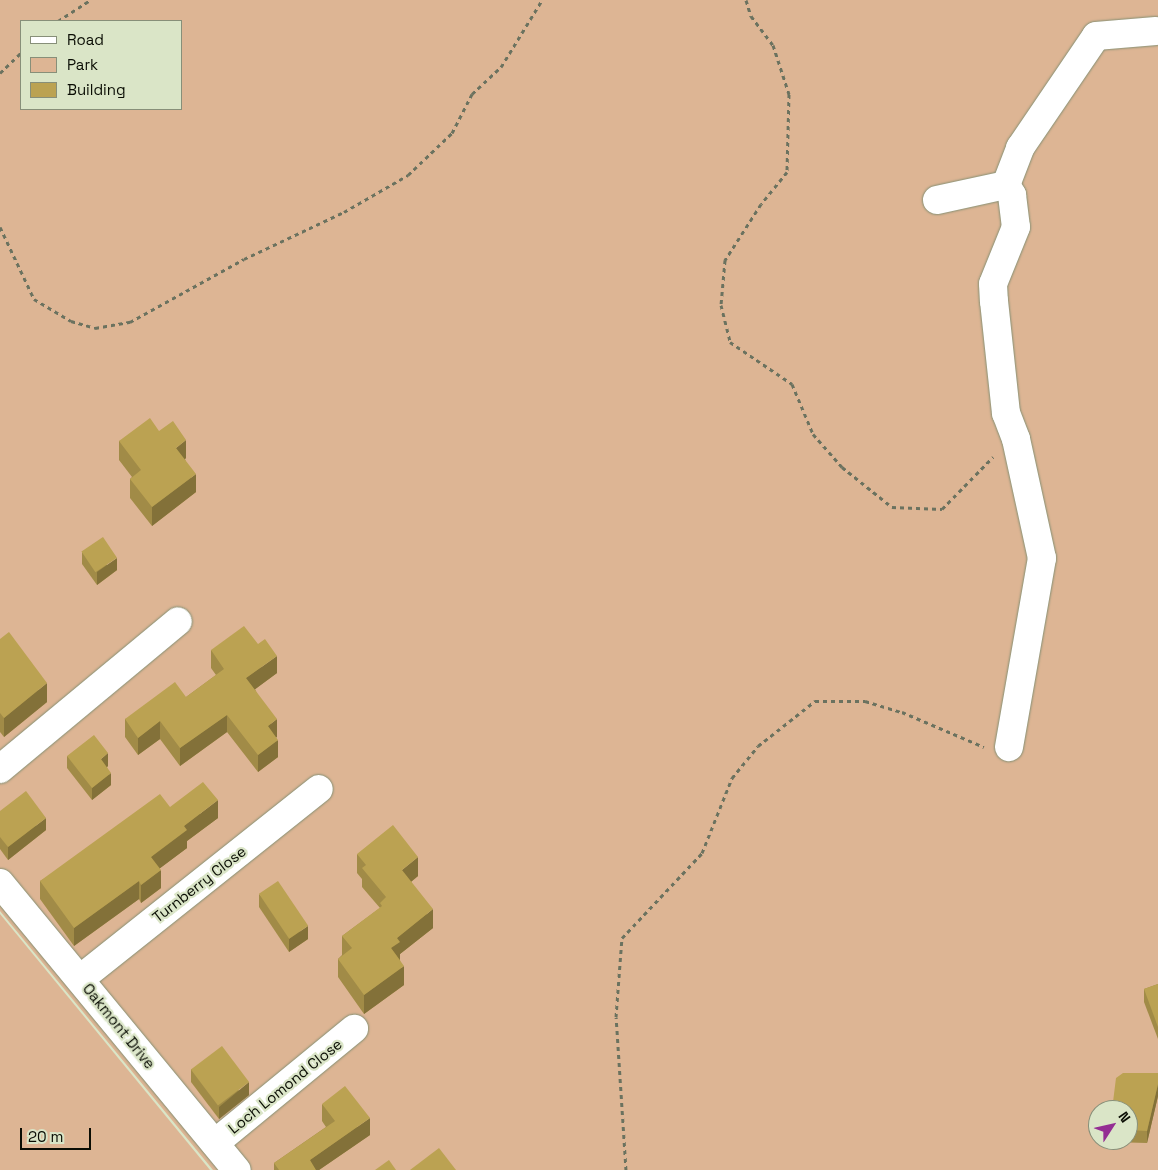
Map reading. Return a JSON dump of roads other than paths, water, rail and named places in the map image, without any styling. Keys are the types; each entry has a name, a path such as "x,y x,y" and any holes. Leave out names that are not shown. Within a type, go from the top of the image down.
{"street":[{"path":"1006,185 1020,148 1096,36 1158,32"},
{"path":"938,200 1006,185"},
{"path":"1006,185 1012,195 1016,227 993,284 994,300 1006,413 1021,458 1042,558 1009,747"},
{"path":"0,769 178,621"},
{"name":"Turnberry Close","path":"80,979 319,789"},
{"name":"Oakmont Drive","path":"0,883 237,1170"},
{"name":"Loch Lomond Close","path":"216,1144 354,1029"}]}
